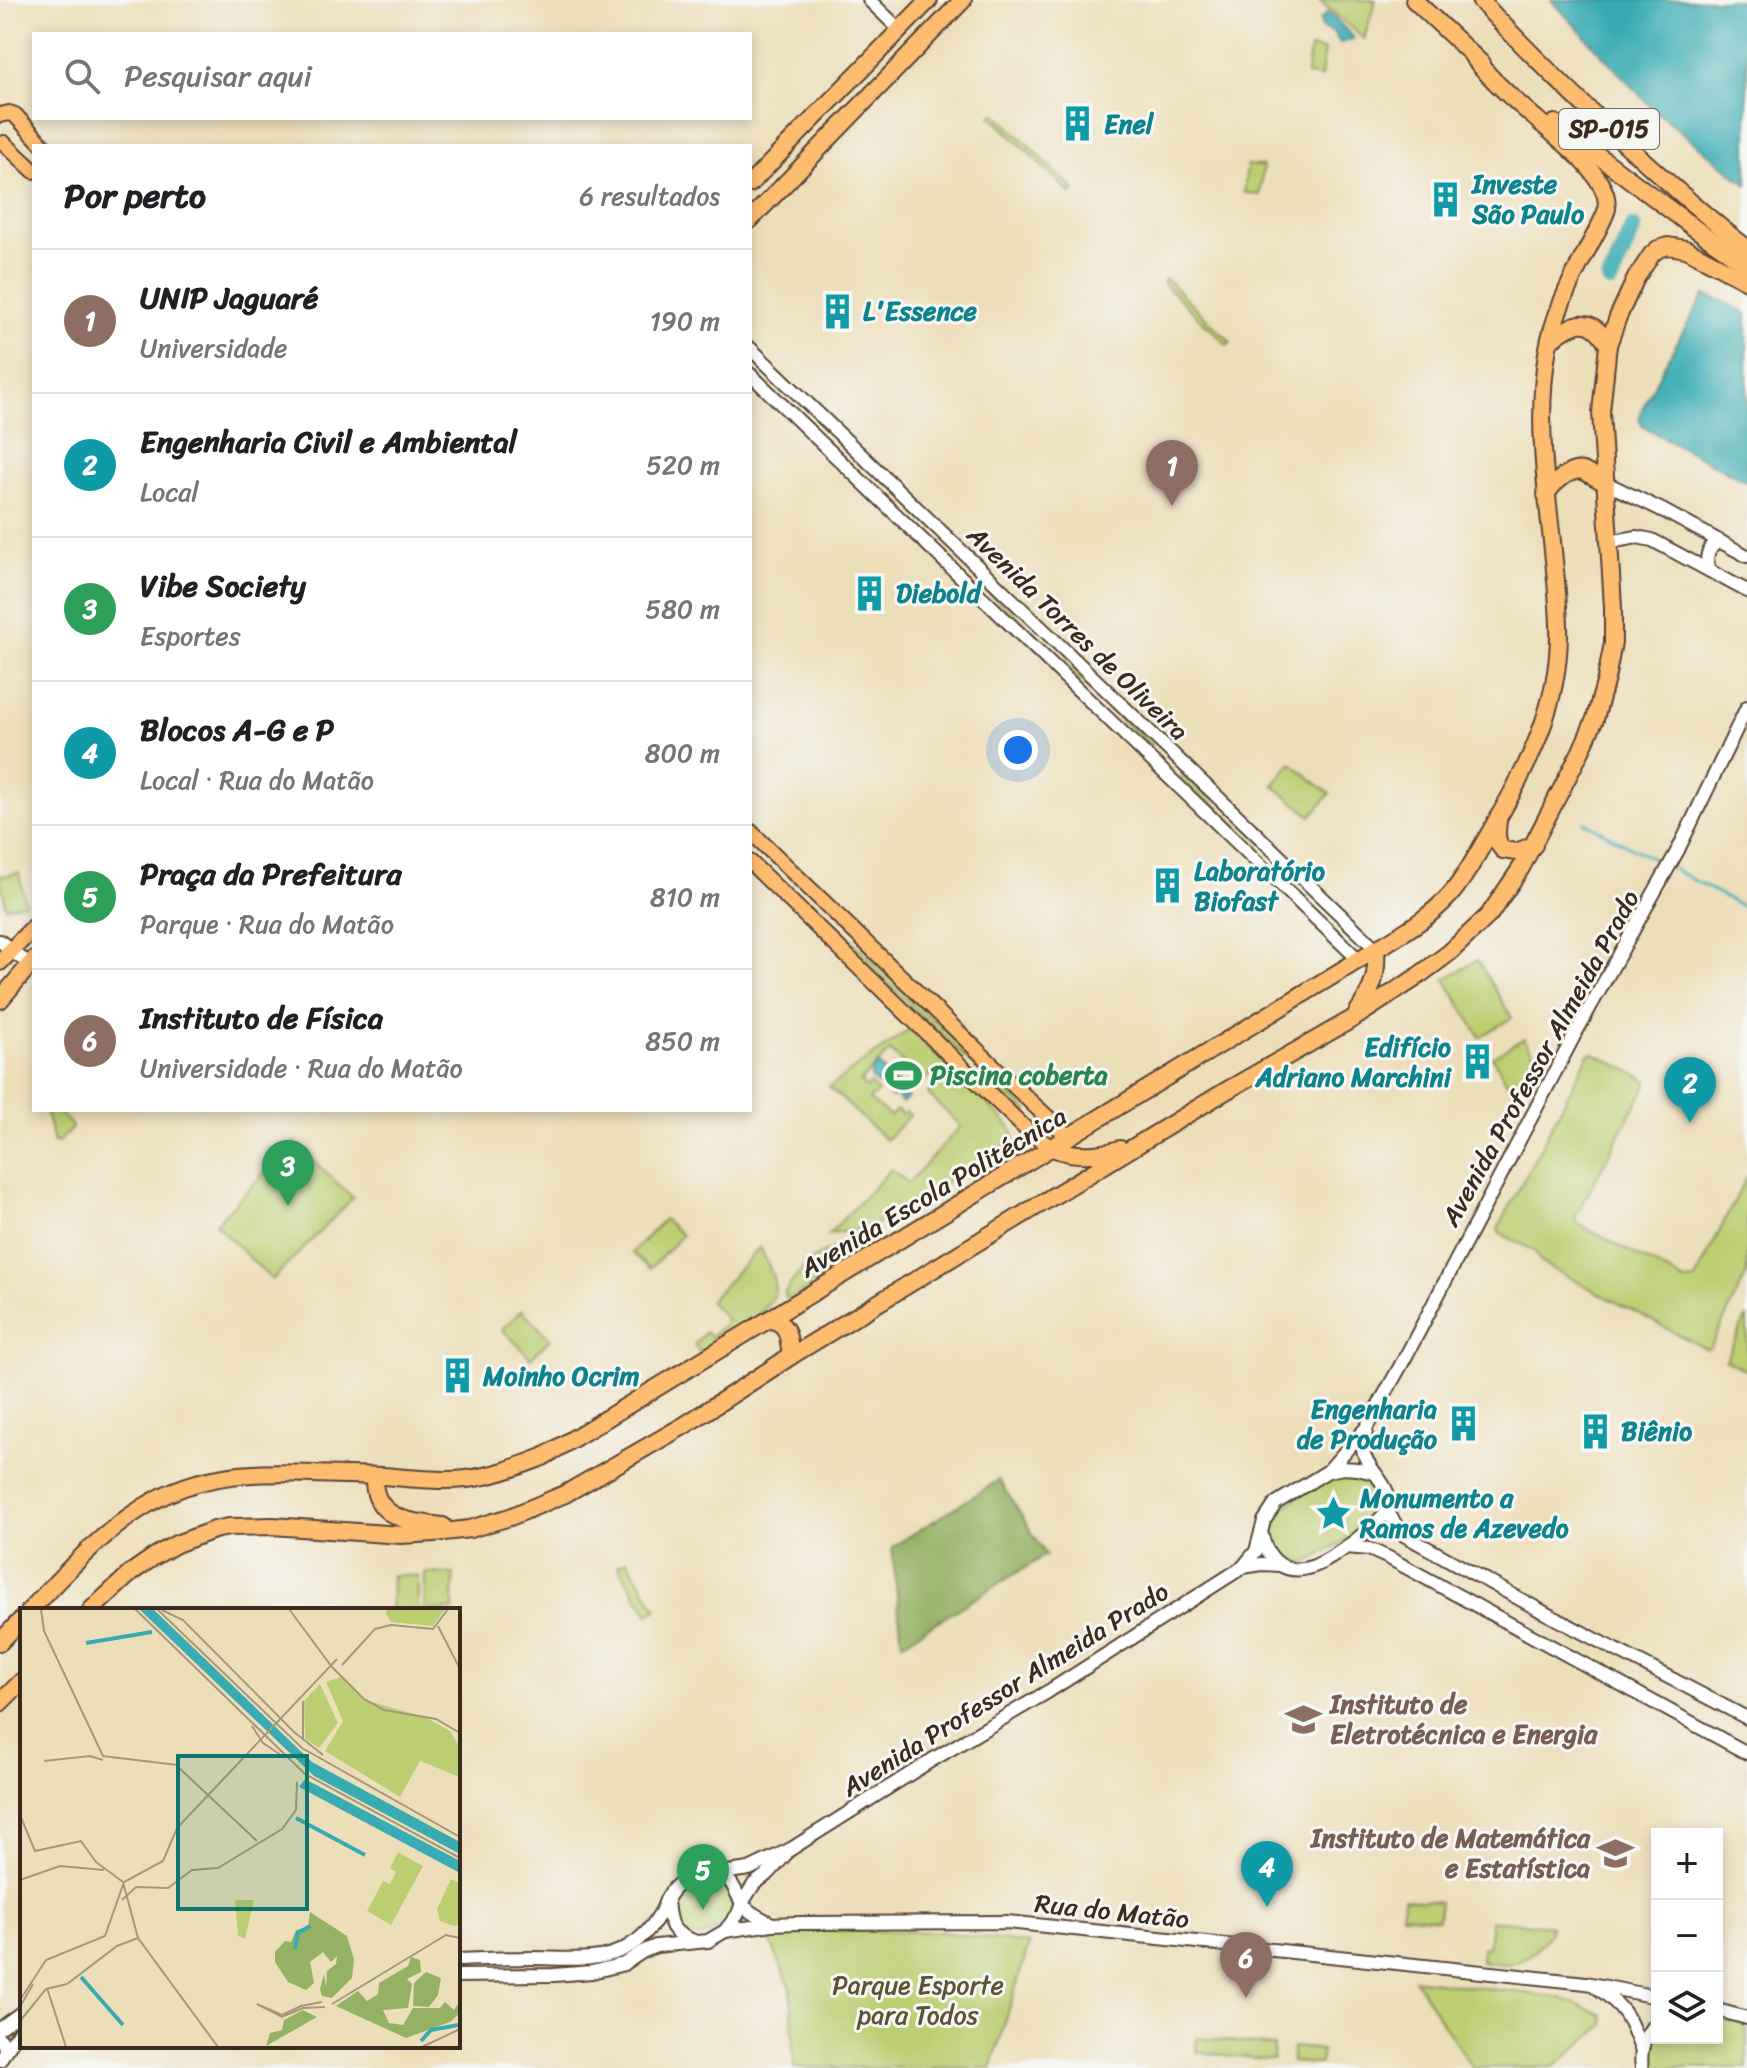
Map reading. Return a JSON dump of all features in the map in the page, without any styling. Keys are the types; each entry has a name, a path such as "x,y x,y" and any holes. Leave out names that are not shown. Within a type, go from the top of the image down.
{"highway":[{"path":"752,182 929,0"},
{"path":"752,218 963,0"},
{"path":"1414,0 1473,57 1681,219 1747,265"},
{"name":"SP-015","path":"1480,0 1588,111 1701,212 1747,248"},
{"name":"Avenida Escola Politécnica","path":"32,1608 126,1517 186,1486 247,1473 467,1479 530,1462 574,1440 1359,960 1428,915 1450,895 1498,818 1538,742 1548,714 1558,664 1559,626 1546,495 1542,408 1544,377 1560,305 1607,209 1603,187 1588,167 1493,80 1473,57"},
{"path":"93,1608 132,1572 155,1556 176,1544 214,1530 272,1526 401,1535 435,1533 470,1529 510,1517 565,1494 685,1425 791,1356 1139,1143 1354,1018 1414,979 1468,937 1489,915 1534,845 1595,719 1606,679 1613,643 1601,412 1608,345 1636,278 1652,254 1668,246 1686,249 1747,281"},
{"path":"1550,341 1568,326 1583,323 1599,330 1608,345"},
{"path":"1546,495 1551,486 1575,471 1583,471 1606,483"},
{"path":"1498,818 1498,843 1503,850 1516,852 1534,845"},
{"path":"4,951 32,929"},
{"path":"1354,1018 1374,984 1376,949"},
{"path":"0,1000 32,962"},
{"path":"1052,1148 1069,1154 1091,1155 1139,1143"},
{"path":"771,1320 787,1329 791,1356"},
{"path":"374,1476 378,1502 393,1515 432,1525 470,1529"},
{"path":"0,1642 20,1621"},
{"path":"0,1703 20,1683"}],"main road":[{"path":"0,115 12,114 18,118 42,144"},
{"path":"2,142 17,139 22,132 22,124"},
{"path":"2,142 32,169"},
{"path":"752,833 1069,1137"},
{"path":"752,864 1028,1131 1052,1148"},
{"path":"864,972 879,956"}],"street":[{"path":"869,0 900,30"},
{"name":"Avenida Torres de Oliveira","path":"752,350 1376,949"},
{"name":"Avenida Torres de Oliveira","path":"752,376 1359,960"},
{"path":"843,463 856,450"},
{"path":"1606,483 1747,556"},
{"path":"903,522 917,508"},
{"path":"1609,542 1644,538 1747,591"},
{"path":"1710,571 1707,564 1709,549 1721,542"},
{"path":"963,579 977,566"},
{"name":"Avenida Professor Almeida Prado","path":"1328,1471 1366,1428 1575,1034 1678,850 1747,707"},
{"path":"1265,869 1278,855"},
{"path":"4,951 32,961"},
{"path":"1366,1428 1363,1448 1367,1462 1385,1487 1387,1511 1402,1534 1545,1613 1747,1718"},
{"path":"1243,1567 1256,1551 1264,1521 1276,1503 1328,1471 1343,1468 1374,1473"},
{"path":"1261,1532 1267,1550 1280,1565 1308,1569 1346,1547 1387,1511"},
{"path":"1346,1547 1369,1549 1389,1558 1747,1753"},
{"name":"Avenida Professor Almeida Prado","path":"714,1874 749,1869 791,1849 1049,1691 1243,1567 1280,1565"},
{"name":"Avenida Professor Almeida Prado","path":"742,1903 754,1884 791,1849"},
{"path":"460,1960 591,1959 605,1956 630,1946 646,1933 675,1887 683,1880 704,1873 714,1874 732,1884 750,1911 772,1924"},
{"path":"667,1898 668,1914 675,1930 681,1937 698,1943"},
{"path":"460,1976 554,1975 592,1972 624,1964 656,1946 708,1941 725,1931 742,1903"},
{"name":"Rua do Matão","path":"725,1931 772,1924 1007,1922 1590,1983 1651,1996"},
{"path":"1590,1983 1619,2005 1632,2023 1641,2049 1642,2068"},
{"path":"1723,2012 1747,2018"},
{"path":"0,2028 20,2013"},
{"path":"1641,2049 1651,2028"},
{"path":"8,2068 3,2051 20,2030"}],"green space":[{"path":"1319,0 1376,0 1364,39"},
{"path":"1310,48 1324,50 1321,77 1307,75"},
{"path":"995,113 1075,190 1071,194 991,116"},
{"path":"1247,165 1263,166 1260,195 1244,193"},
{"path":"1166,279 1231,342 1227,345 1163,283"},
{"path":"984,583 1152,744 1149,747 981,586"},
{"path":"1291,763 1330,794 1311,816 1273,785"},
{"path":"1184,774 1259,846 1255,850 1180,778"},
{"path":"19,873 25,903 6,907 0,876"},
{"path":"811,901 1028,1111 1024,1115 807,905"},
{"path":"1477,960 1512,1018 1480,1037 1445,979"},
{"path":"910,1029 1011,1127 1014,1138 872,1226 828,1235 891,1169 908,1183 961,1126 928,1094 941,1079 933,1072 923,1082 890,1051 860,1082 867,1088 870,1084 878,1092 869,1100 890,1116 897,1110 902,1115 906,1112 910,1115 886,1140 829,1087"},
{"path":"1524,1038 1537,1059 1512,1091 1492,1057"},
{"path":"1594,1053 1647,1080 1647,1084 1575,1217 1578,1224 1685,1281 1695,1280 1747,1176 1747,1274 1710,1348 1706,1349 1541,1263 1535,1251 1499,1233 1498,1229 1589,1054"},
{"path":"46,1112 59,1112 72,1128 58,1143 54,1142"},
{"path":"294,1142 353,1198 272,1280 215,1224"},
{"path":"664,1219 682,1235 650,1269 632,1253"},
{"path":"760,1247 773,1279 773,1298 745,1325 701,1354 694,1345 705,1332 711,1337 727,1320 709,1301"},
{"path":"865,1247 866,1250 789,1300 786,1299 785,1292 814,1258 830,1251"},
{"path":"522,1310 550,1339 531,1358 502,1329"},
{"path":"1747,1316 1747,1371 1725,1360"},
{"path":"1353,1473 1368,1480 1377,1493 1373,1515 1365,1525 1308,1562 1290,1562 1278,1555 1269,1539 1270,1527 1284,1507 1336,1474"},
{"path":"999,1480 1046,1555 902,1643 892,1547"},
{"path":"627,1560 657,1609 648,1614 618,1565"},
{"path":"425,1573 454,1574 453,1608 424,1608"},
{"path":"392,1575 418,1576 418,1608 391,1608"},
{"path":"707,1881 722,1885 733,1893 736,1906 729,1920 721,1927 696,1937 676,1928 673,1902 679,1892"},
{"path":"1404,1898 1440,1902 1438,1919 1402,1915"},
{"path":"1491,1920 1551,1926 1546,1939 1529,1955 1502,1964 1481,1961 1482,1947 1488,1947"},
{"name":"Parque Esporte para Todos","path":"820,1930 942,1932 1029,1944 991,2068 794,2068 791,1988 768,1936"},
{"path":"1414,1979 1561,1998 1603,2015 1604,2025 1554,2067 1472,2068"},
{"path":"1723,2021 1747,2028 1747,2068 1654,2068 1651,2044 1723,2044"},
{"path":"1197,2038 1274,2046 1273,2060 1196,2052"},
{"path":"1293,2047 1322,2050 1320,2064 1292,2062"}],"water":[{"path":"1551,0 1739,0 1747,7 1747,185 1653,109"},
{"path":"1329,12 1354,38 1340,43 1333,32 1322,28 1320,20"},
{"path":"1704,295 1747,314 1747,482 1643,427 1639,419 1662,369"},
{"path":"878,1064 887,1079 896,1083 908,1098 902,1103 871,1078 871,1072"}],"waterway":[{"path":"1610,280 1633,228"},
{"path":"1584,822 1666,866"},
{"path":"1673,869 1747,909"}],"place":[{"name":"Enel","path":"1078,124"},
{"name":"Investe São Paulo","path":"1446,199"},
{"name":"L'Essence","path":"837,311"},
{"name":"UNIP Jaguaré","path":"1172,506"},
{"name":"Diebold","path":"870,593"},
{"name":"Laboratório Biofast","path":"1168,886"},
{"name":"Edifício Adriano Marchini","path":"1477,1062"},
{"name":"Piscina coberta","path":"904,1075"},
{"name":"Engenharia Civil e Ambiental","path":"1690,1123"},
{"name":"Vibe Society","path":"288,1206"},
{"name":"Moinho Ocrim","path":"457,1376"},
{"name":"Engenharia de Produção","path":"1463,1424"},
{"name":"Biênio","path":"1595,1431"},
{"name":"Monumento a Ramos de Azevedo","path":"1334,1513"},
{"name":"Instituto de Eletrotécnica e Energia","path":"1304,1719"},
{"name":"Instituto de Matemática e Estatística","path":"1616,1853"},
{"name":"Blocos A-G e P","path":"1267,1907"},
{"name":"Praça da Prefeitura","path":"703,1910"},
{"name":"Instituto de Física","path":"1246,1998"}]}
